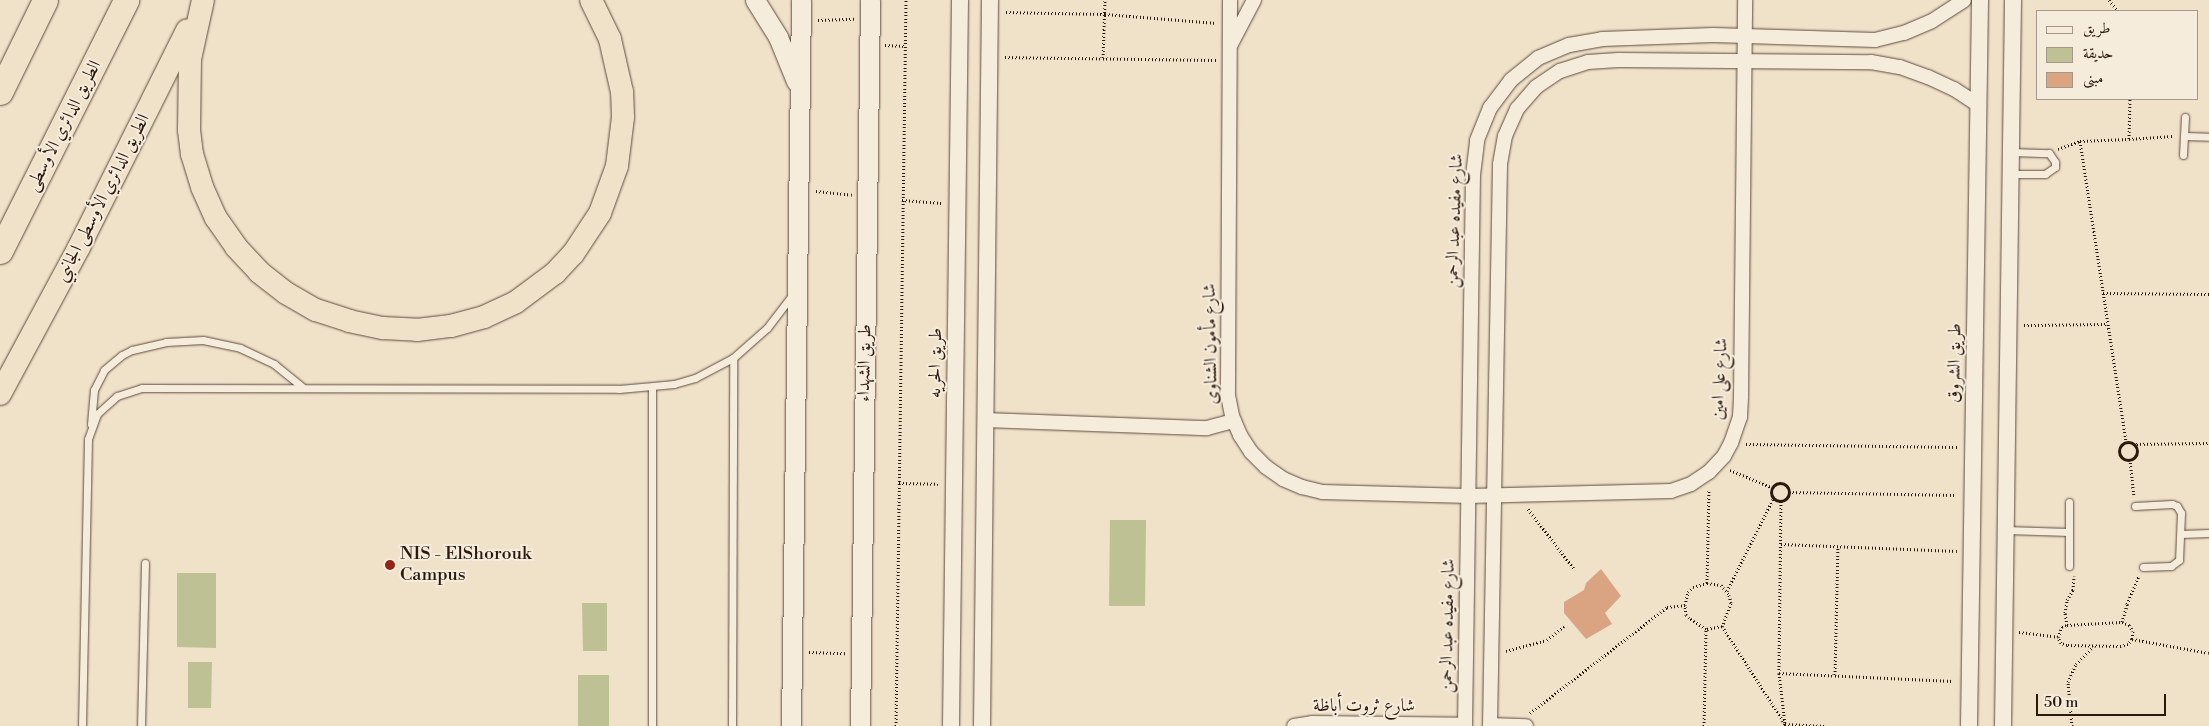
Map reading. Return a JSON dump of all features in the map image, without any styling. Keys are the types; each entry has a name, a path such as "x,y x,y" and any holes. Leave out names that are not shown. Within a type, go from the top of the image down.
{"highway":[{"path":"0,92 45,0"},
{"name":"الطريق الدائري الأوسطى","path":"0,251 126,0"},
{"path":"203,0 190,59 189,130 192,154 202,187 216,218 236,246 259,272 316,310 349,322 382,328 417,330 459,324 484,317 516,302 561,267 587,235 600,213 617,166 623,117 622,92 610,39 591,0"},
{"name":"الطريق الدائري الأوسطى الجانبي","path":"0,394 106,196 203,0"}],"main road":[{"path":"755,0 778,37 800,91"},
{"path":"791,726 800,0"},
{"name":"طريق الشهداء","path":"860,726 870,0"}],"street":[{"name":"طريق الحريه","path":"952,726 960,0"},
{"name":"شارع مأمون الشناوى","path":"1230,0 1228,395 1234,421 1240,435 1251,452 1266,467 1302,487 1322,492 1469,496"},
{"path":"1229,54 1254,0"},
{"path":"1745,0 1746,34"},
{"name":"شارع مفيده عبد الرحمن","path":"1465,722 1473,175 1477,140 1490,108 1510,80 1538,58 1569,45 1602,39 1746,34 1875,40 1904,33 1932,21 1964,0"},
{"name":"طريق الشروق","path":"1969,726 1980,0"},
{"path":"2003,726 2013,0"},
{"path":"982,726 990,6"},
{"name":"شارع على امين","path":"1469,496 1671,491 1691,484 1713,468 1731,443 1740,417 1746,34"},
{"path":"1490,722 1500,164 1505,136 1517,110 1536,87 1560,71 1588,62 1618,60 1746,59 1871,62 1900,67 1936,81 1979,105"},
{"path":"986,420 1207,428 1234,421"},
{"name":"شارع ثروت أباظة","path":"1294,726 1312,723 1411,725 1465,722 1478,709 1490,722 1526,726"}],"lane":[{"path":"2183,155 2185,117"},
{"path":"2184,136 2209,137"},
{"path":"2010,152 2049,153 2056,162 2051,172 2046,174 2010,174"},
{"path":"91,425 106,404 117,396 142,388 652,387 694,378 733,358 767,328 797,290"},
{"path":"82,726 86,453 94,390 104,370 127,352 147,345 203,340 240,348 274,364 304,388"},
{"path":"732,726 733,358"},
{"path":"652,387 652,726"},
{"path":"2069,502 2069,566"},
{"path":"2135,506 2177,506 2181,513 2181,555 2176,564 2171,566 2143,567"},
{"path":"2006,530 2069,532"},
{"path":"2181,534 2209,533"},
{"path":"141,726 145,563"}],"path":[{"path":"896,726 906,0"},
{"path":"1103,58 1105,0"},
{"path":"2109,0 2117,10"},
{"path":"990,6 1230,24"},
{"path":"800,20 870,19"},
{"path":"990,57 1103,58 1229,54"},
{"path":"2129,139 2130,100"},
{"path":"2049,153 2080,141 2184,136"},
{"path":"2080,141 2126,442 2119,451 2122,458 2130,460"},
{"path":"798,190 867,196"},
{"path":"902,200 958,204"},
{"path":"2103,293 2209,294"},
{"path":"2008,326 2107,324"},
{"path":"2126,442 2133,444 2209,443"},
{"path":"1731,443 1973,447"},
{"path":"2133,444 2137,451 2130,460 2135,506"},
{"path":"1708,583 1713,468 1771,487"},
{"path":"1771,487 1782,482 1786,484 1789,492"},
{"path":"899,483 954,484"},
{"path":"1771,487 1771,495 1774,499 1782,501"},
{"path":"1789,492 1972,496"},
{"path":"1784,725 1779,673 1781,544 1782,501 1789,492"},
{"path":"1516,495 1575,570"},
{"path":"1727,591 1774,499"},
{"path":"1781,544 1972,552"},
{"path":"1835,675 1838,546"},
{"path":"2067,625 2065,613 2067,600 2075,582 2069,566"},
{"path":"2122,622 2127,604 2143,567"},
{"path":"1708,583 1721,585 1727,591 1730,603 1722,626 1706,629 1686,614 1685,605 1688,592 1693,587 1708,583"},
{"path":"1514,726 1668,607 1685,605"},
{"path":"2122,622 2129,625 2133,632 2132,639 2128,644 2121,646 2067,645 2061,643 2058,637 2062,627 2067,625 2122,622"},
{"path":"1491,654 1547,640 1564,626"},
{"path":"1722,626 1784,725"},
{"path":"1704,726 1706,629"},
{"path":"2004,630 2058,637"},
{"path":"2132,639 2209,653"},
{"path":"2072,726 2068,682 2076,664 2095,646"},
{"path":"792,652 861,654"},
{"path":"1779,673 1970,681"},
{"path":"1784,725 1826,726"}],"green space":[{"path":"1110,520 1146,520 1145,606 1109,606"},
{"path":"177,573 216,573 216,648 177,647"},
{"path":"582,603 607,603 607,651 583,651"},
{"path":"188,662 212,662 211,708 188,708"},
{"path":"578,675 609,675 609,726 578,726"}],"building":[{"path":"1601,569 1621,596 1605,613 1612,624 1586,639 1564,613 1564,602 1584,590 1586,583"}],"place":[{"name":"NIS - ElShorouk Campus","path":"390,565"}]}
